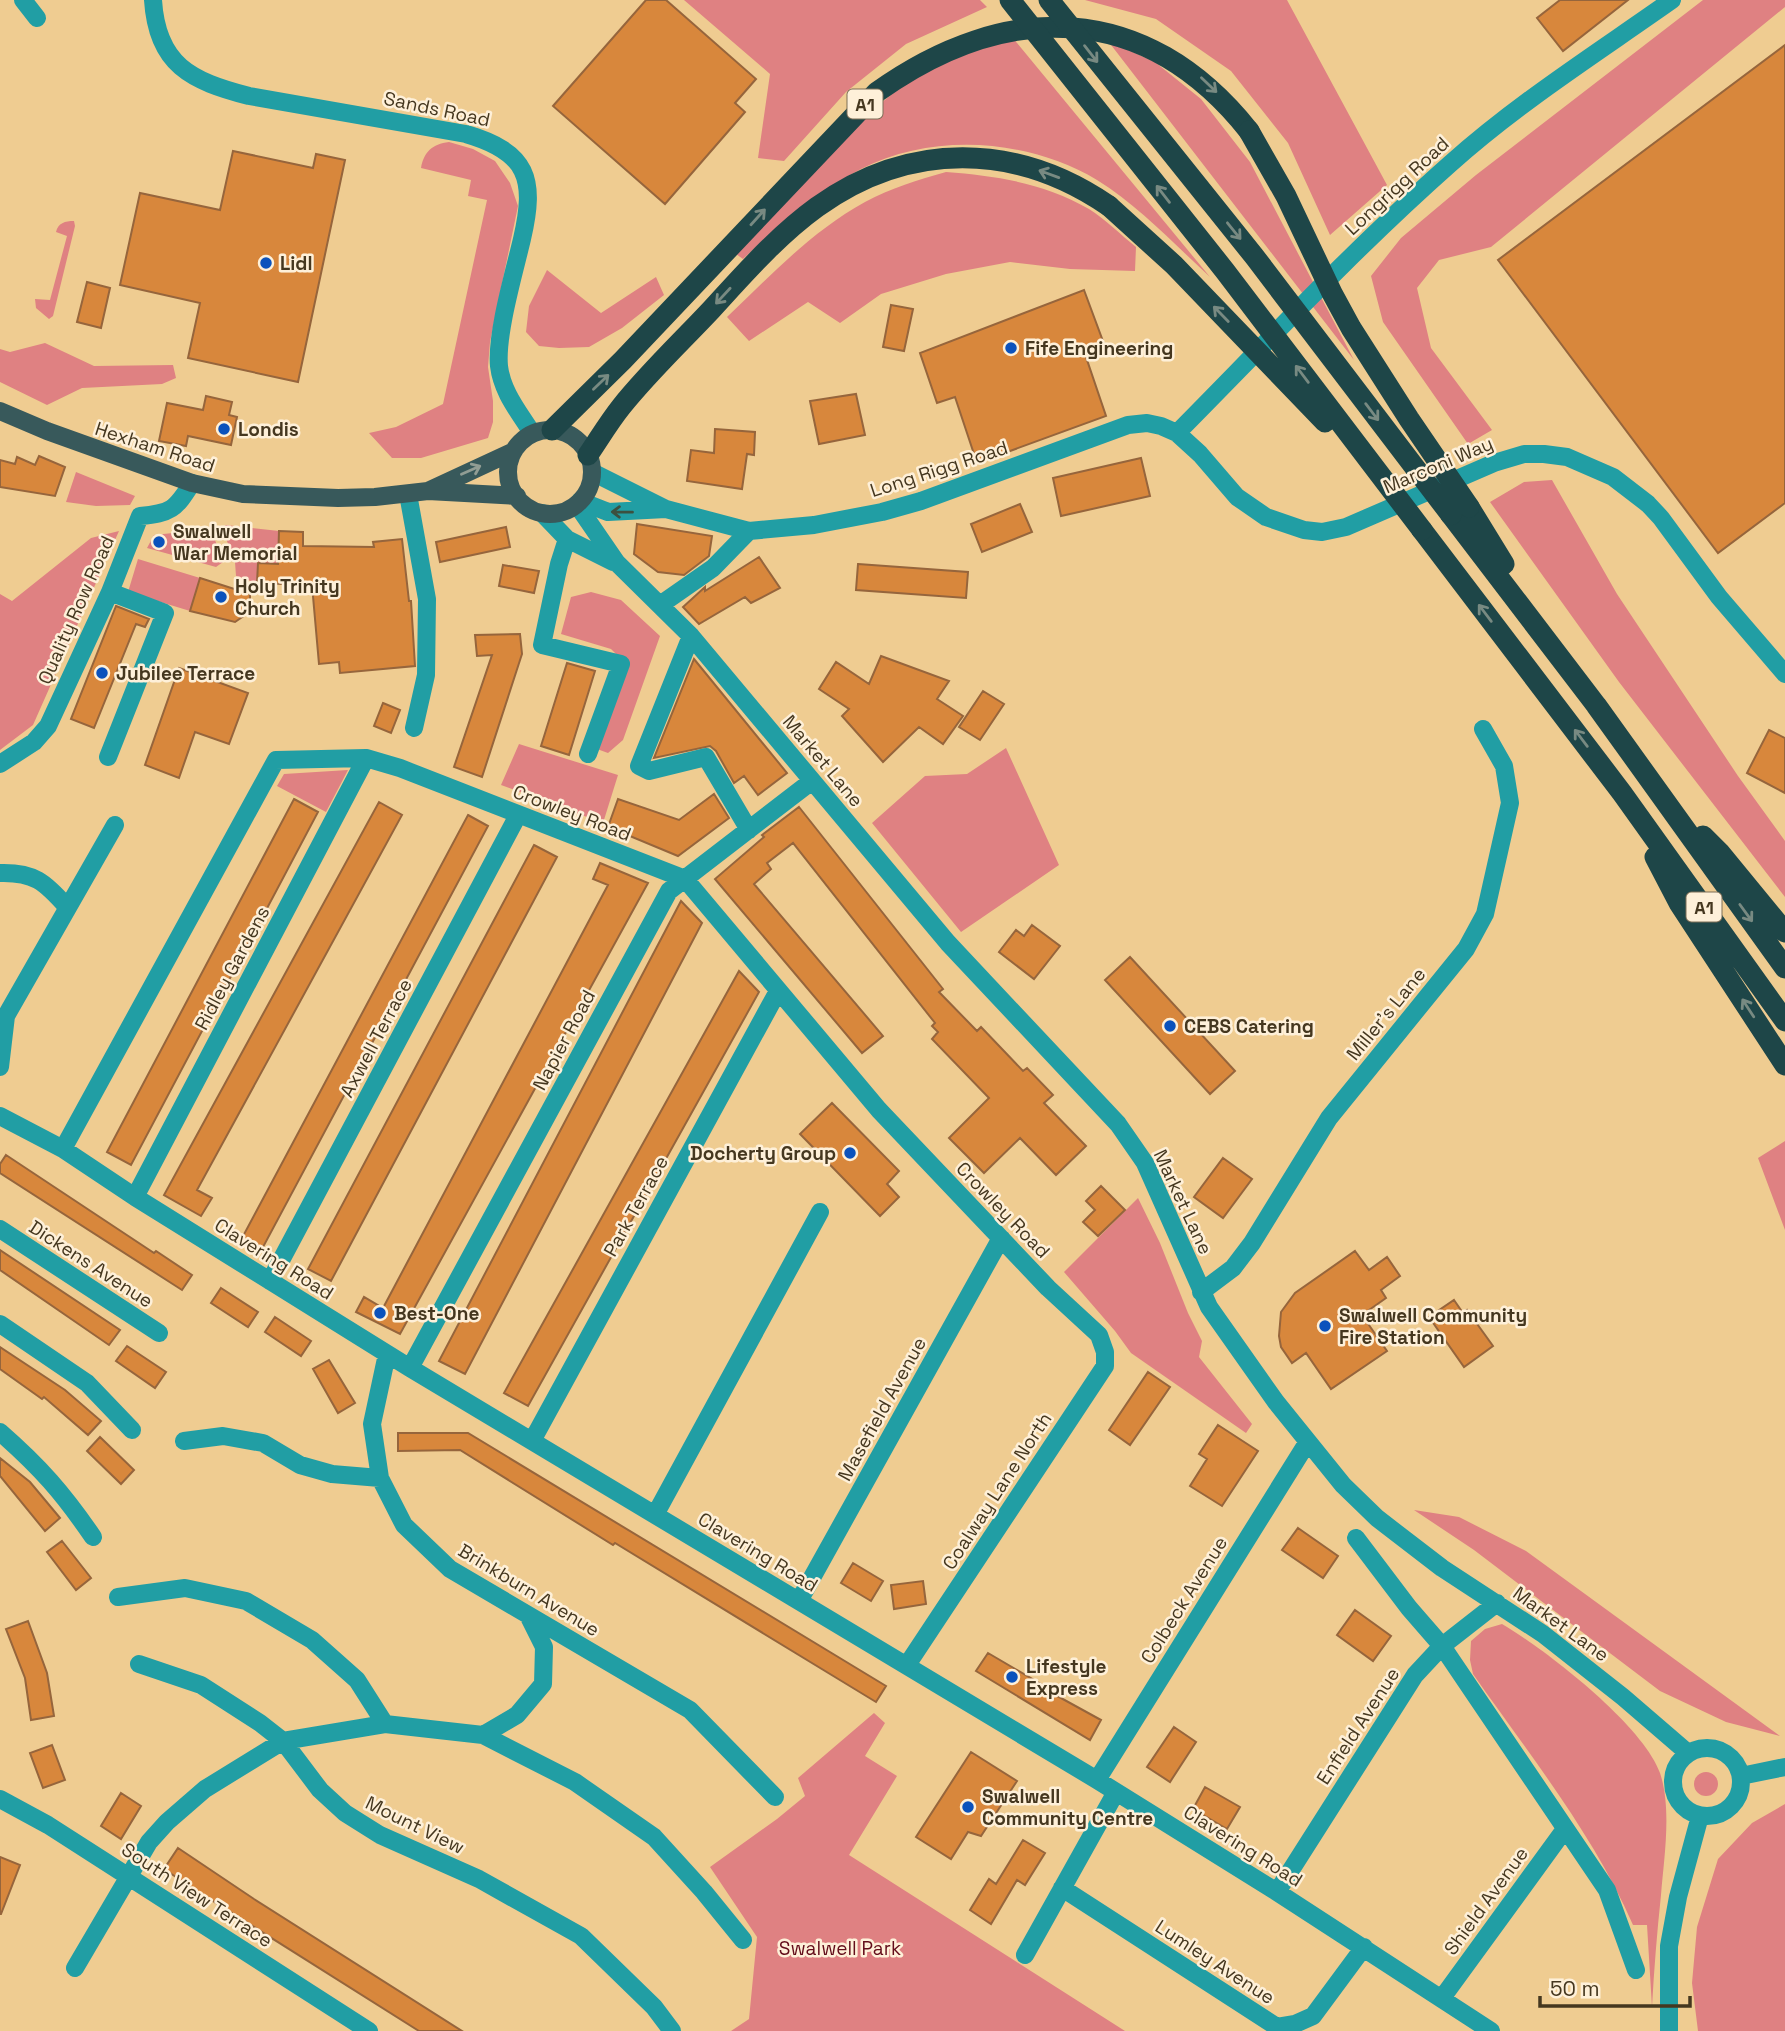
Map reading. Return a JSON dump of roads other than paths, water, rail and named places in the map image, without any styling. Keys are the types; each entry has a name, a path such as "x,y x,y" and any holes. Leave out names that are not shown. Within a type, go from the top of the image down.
{"highway":[{"name":"A1","path":"1010,0 1224,271 1622,793 1785,1021"},
{"name":"A1","path":"1049,0 1460,511 1564,661 1785,968"},
{"name":"A1","path":"542,431 624,360 877,92 908,65 957,35 991,23 1036,14 1072,15 1137,35 1178,58 1218,93 1249,131 1286,195 1351,328 1409,419 1460,511"},
{"name":"A1","path":"590,464 624,404 771,246 817,207 885,170 926,159 967,157 1011,162 1050,173 1071,182 1109,206 1174,265 1388,486"},
{"path":"1622,793 1679,903 1785,1065"},
{"path":"1664,798 1720,853 1785,932"}],"main road":[{"name":"Hexham Road","path":"0,411 57,435 192,483 243,494 350,498 428,491 517,496"},
{"path":"542,431 574,438 590,464 588,489 579,503 565,513 542,513 524,503 511,483 509,472 514,451 519,443 542,431"},
{"name":"Hexham Road","path":"428,491 514,451"}],"street":[{"path":"23,0 37,18"},
{"name":"Sands Road","path":"153,0 154,18 163,45 173,59 198,80 249,96 466,134 496,144 516,161 524,172 529,210 509,297 499,366 508,396 542,431"},
{"name":"Longrigg Road","path":"1177,433 1378,230 1451,163 1506,119 1672,0"},
{"name":"Long Rigg Road","path":"666,509 749,531 814,525 882,512 921,501 1128,425 1147,423 1177,433"},
{"name":"Marconi Way","path":"1177,433 1250,507 1266,517 1304,530 1322,532 1346,527 1494,463 1524,454 1567,457 1591,466 1633,491 1661,518 1719,597 1785,674"},
{"path":"590,464 666,509"},
{"name":"Quality Row Road","path":"0,764 34,742 48,726 110,592 140,516 165,514 178,506 192,483"},
{"path":"408,494 427,599 426,675 414,729"},
{"path":"579,503 608,512 666,509"},
{"name":"Market Lane","path":"579,503 617,563 691,636 948,943 1118,1124 1145,1163 1209,1307 1307,1443 1343,1485 1377,1518 1442,1568 1543,1634 1688,1753"},
{"name":"Market Lane","path":"542,513 567,539 617,563"},
{"path":"660,605 713,568 749,531"},
{"path":"567,539 542,645 621,664 588,754"},
{"path":"108,757 165,613 110,592"},
{"path":"691,636 639,766 649,771 706,757 750,830"},
{"name":"Miller's Lane","path":"1201,1292 1240,1260 1329,1118 1466,949 1485,914 1510,803 1504,766 1483,729"},
{"name":"Crowley Road","path":"63,1149 276,760 366,758 400,768 685,879 879,1110 1048,1288 1098,1335"},
{"name":"Ridley Gardens","path":"135,1197 366,758"},
{"name":"Napier Road","path":"410,1368 669,891 812,781"},
{"name":"Axwell Terrace","path":"270,1281 518,815"},
{"path":"0,1067 6,1016 115,825"},
{"path":"0,873 19,872 47,884 66,907"},
{"name":"Park Terrace","path":"532,1441 778,991"},
{"name":"Clavering Road","path":"0,1116 63,1149 387,1354 1097,1780 1364,1947 1491,2031"},
{"path":"655,1515 820,1212"},
{"name":"Dickens Avenue","path":"0,1229 159,1334"},
{"name":"Masefield Avenue","path":"799,1601 1001,1238"},
{"path":"0,1324 87,1383 132,1430"},
{"name":"Coalway Lane North","path":"907,1665 1105,1367 1105,1352 1098,1335"},
{"name":"Brinkburn Avenue","path":"387,1354 372,1424 380,1478 404,1525 450,1569 690,1710 775,1797"},
{"path":"0,1432 33,1460 63,1493 93,1537"},
{"path":"184,1441 222,1436 263,1443 300,1465 332,1474 380,1478"},
{"name":"Colbeck Avenue","path":"1097,1780 1307,1443"},
{"path":"1356,1538 1409,1608 1442,1646 1607,1891 1636,1970"},
{"path":"118,1597 185,1588 246,1601 312,1640 356,1680 385,1724"},
{"name":"Enfield Avenue","path":"1277,1892 1415,1675 1442,1646 1497,1603"},
{"path":"483,1735 517,1715 543,1684 544,1647 528,1615"},
{"name":"Mount View","path":"139,1664 201,1685 283,1741 320,1790 345,1814 380,1835 479,1879 581,1936 654,2007 672,2031"},
{"path":"75,1968 149,1842 167,1822 205,1789 283,1741 385,1724 483,1735 575,1782 654,1837 705,1892 743,1940"},
{"path":"1698,1748 1720,1750 1737,1765 1741,1776 1738,1797 1731,1806 1712,1816 1700,1816 1680,1805 1672,1783 1679,1761 1688,1753 1698,1748"},
{"path":"1741,1776 1785,1767"},
{"path":"1025,1955 1116,1792"},
{"name":"South View Terrace","path":"0,1799 48,1825 369,2031"},
{"path":"1669,2031 1668,1946 1700,1816"},
{"name":"Shield Avenue","path":"1442,1998 1565,1829"},
{"name":"Lumley Avenue","path":"1062,1888 1277,2027 1295,2024 1313,2016 1364,1947"}],"place":[{"name":"Lidl","path":"266,263"},
{"name":"Fife Engineering","path":"1011,348"},
{"name":"Londis","path":"224,429"},
{"name":"Swalwell War Memorial","path":"159,542"},
{"name":"Holy Trinity Church","path":"221,597"},
{"name":"Jubilee Terrace","path":"102,673"},
{"name":"CEBS Catering","path":"1170,1026"},
{"name":"Docherty Group","path":"850,1153"},
{"name":"Best-One","path":"380,1313"},
{"name":"Swalwell Community Fire Station","path":"1325,1326"},
{"name":"Lifestyle Express","path":"1012,1677"},
{"name":"Swalwell Community Centre","path":"968,1807"}],"park label":[{"name":"Swalwell Park","path":"840,1948"}]}
